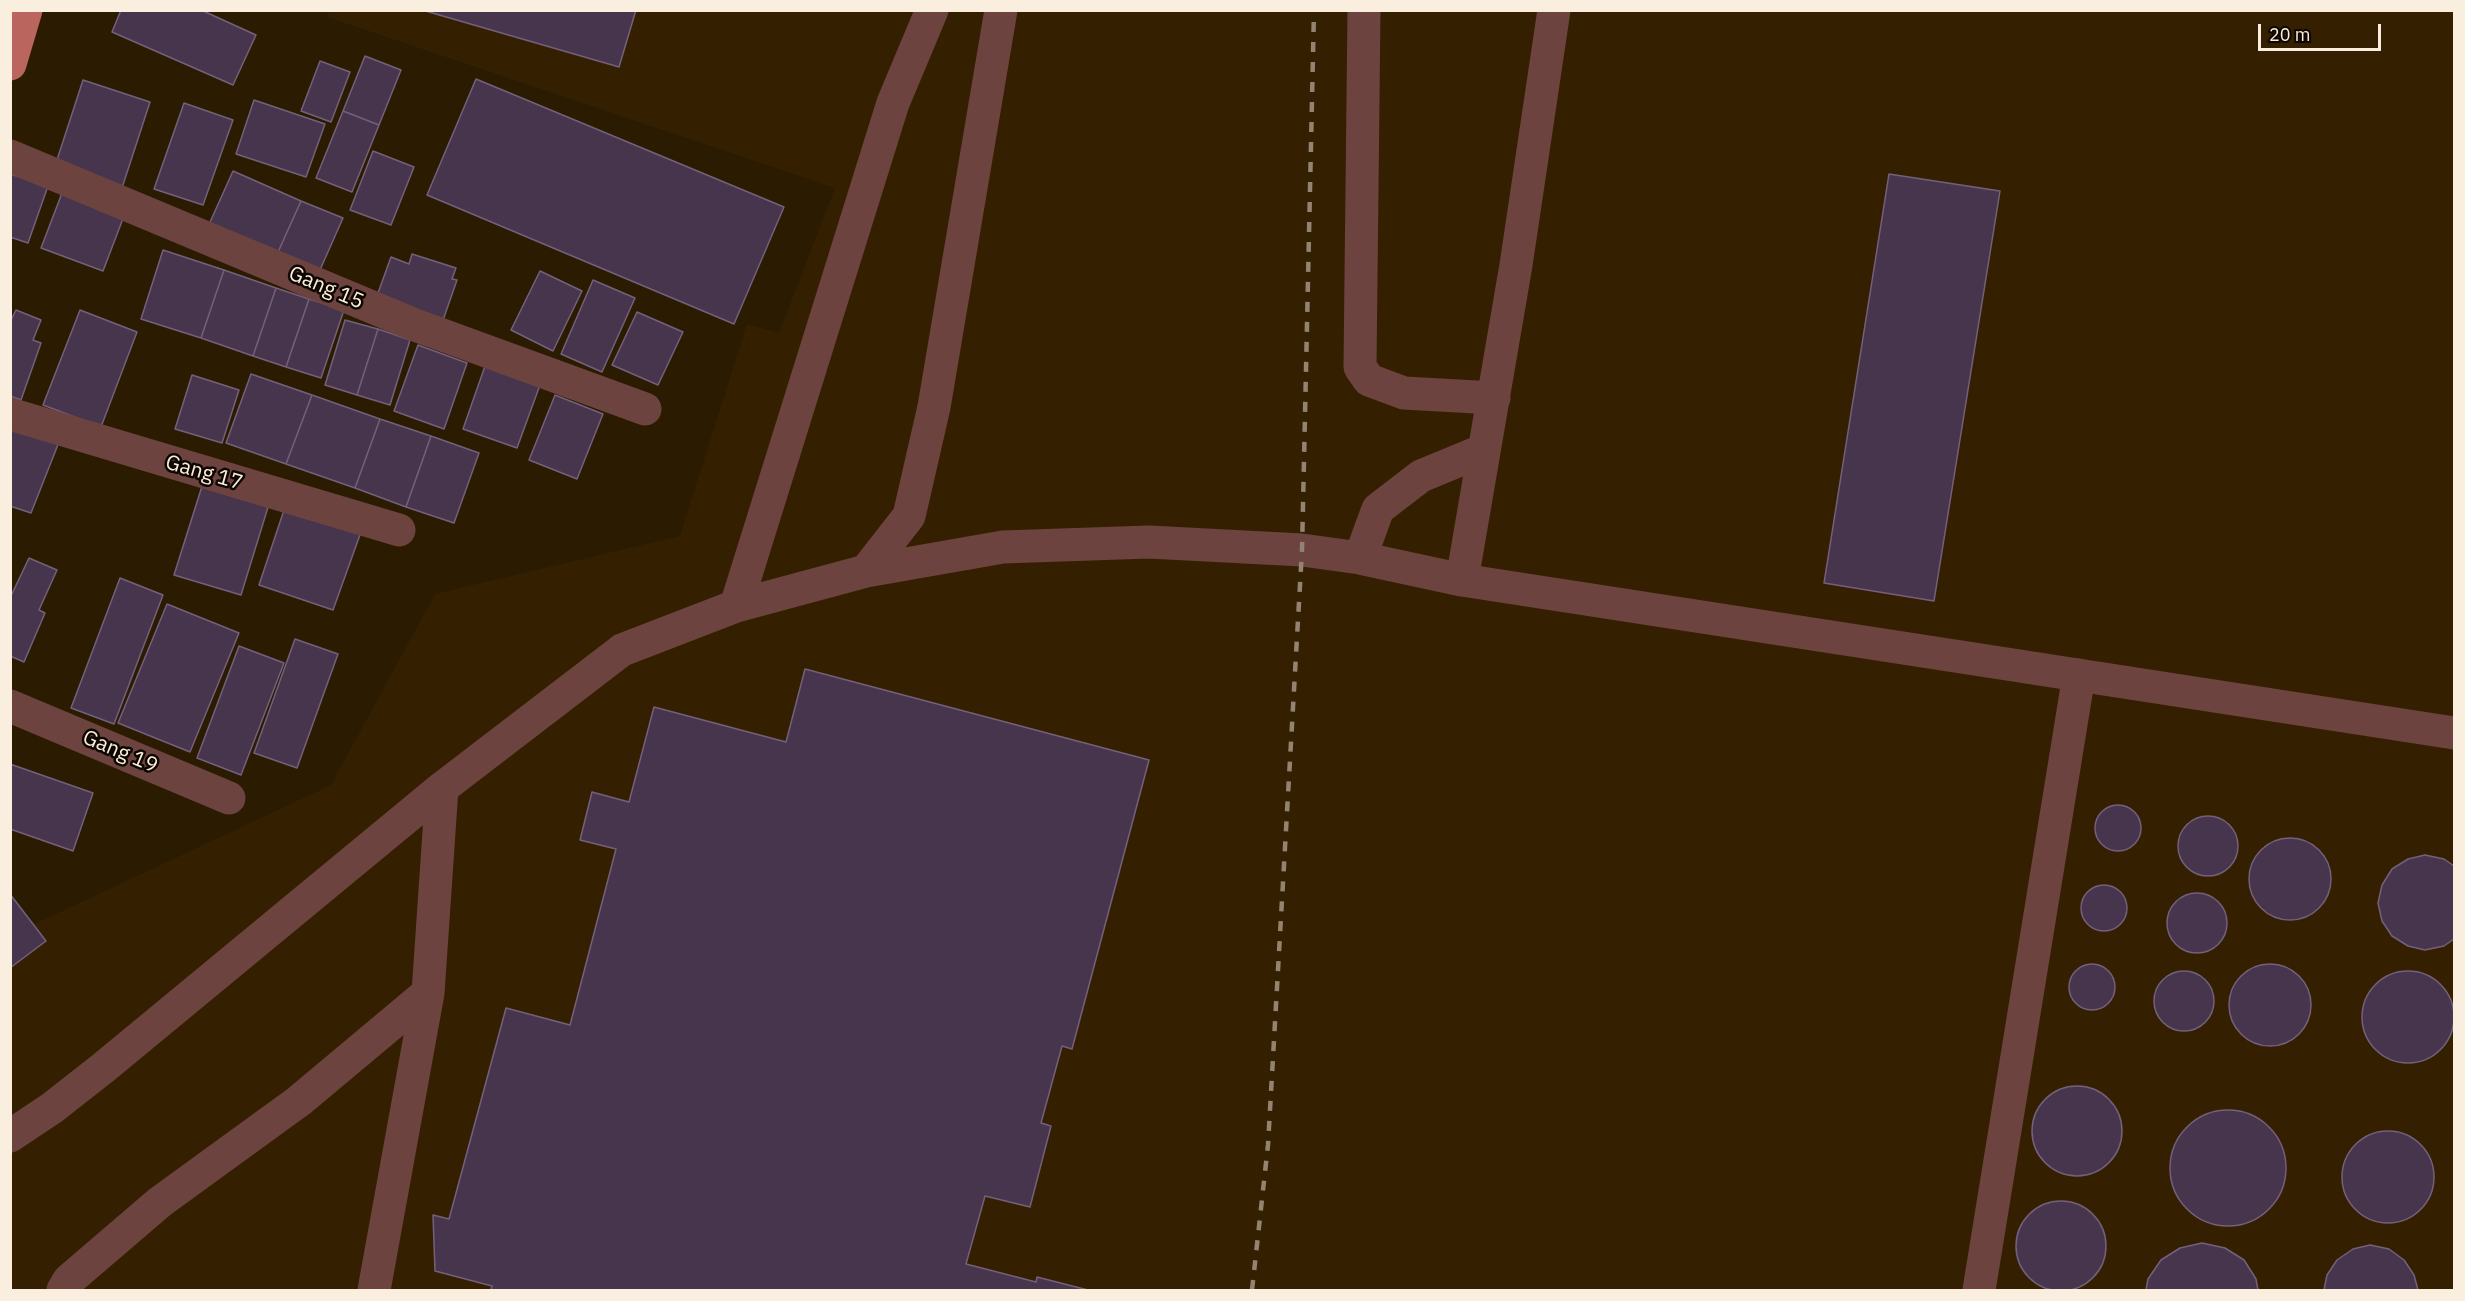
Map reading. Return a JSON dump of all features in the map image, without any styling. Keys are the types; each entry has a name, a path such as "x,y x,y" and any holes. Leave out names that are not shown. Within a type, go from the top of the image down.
{"main road":[{"path":"10,64 25,12"}],"street":[{"path":"736,606 894,103 932,10"},
{"path":"866,571 909,516 934,407 1001,10"},
{"path":"1364,10 1360,367 1369,380 1404,393 1494,398"},
{"path":"1462,579 1494,398 1554,10"},
{"name":"Gang 15","path":"10,156 415,325 645,409"},
{"name":"Gang 17","path":"10,414 399,530"},
{"path":"1360,558 1378,509 1421,476 1484,450"},
{"path":"12,1133 52,1108 103,1068 442,788 622,650 736,606 866,571 1003,547 1149,542 1302,550 1360,558 1462,579 2454,734"},
{"path":"1979,1290 2079,675"},
{"name":"Gang 19","path":"10,706 229,798"},
{"path":"374,1290 428,993 442,788"},
{"path":"63,1290 69,1280 160,1202 299,1101 428,993"}],"shaded area":[{"path":"330,11 2454,11 2454,1290 11,1290 11,935 331,785 435,594 680,536 747,324 779,333 835,188 327,17"}],"building":[{"path":"121,10 201,10 256,35 233,85 112,32"},
{"path":"422,10 636,10 619,67"},
{"path":"365,56 401,70 379,125 343,111"},
{"path":"320,61 350,72 331,122 301,111"},
{"path":"476,79 784,207 734,324 427,195"},
{"path":"83,80 150,102 122,188 55,166"},
{"path":"254,100 325,124 306,177 236,154"},
{"path":"184,103 233,120 203,205 154,189"},
{"path":"343,111 379,125 352,192 316,178"},
{"path":"373,151 414,167 391,225 350,210"},
{"path":"233,171 301,201 274,261 206,231"},
{"path":"10,174 48,186 28,243 10,237"},
{"path":"1889,174 2000,191 1934,601 1824,583"},
{"path":"62,193 124,216 103,271 41,248"},
{"path":"301,201 343,218 316,279 274,261"},
{"path":"163,250 224,270 201,338 141,319"},
{"path":"412,254 456,268 452,279 457,280 441,326 374,304 391,257 409,264"},
{"path":"224,270 276,288 253,356 201,338"},
{"path":"540,271 582,291 553,351 511,330"},
{"path":"593,280 635,298 602,372 561,354"},
{"path":"276,288 309,299 286,367 253,356"},
{"path":"309,299 344,310 321,378 286,367"},
{"path":"16,310 41,320 33,340 41,343 21,400 10,396 10,322"},
{"path":"80,310 137,332 101,427 43,405"},
{"path":"637,312 683,332 658,385 612,365"},
{"path":"345,320 378,329 357,395 325,385"},
{"path":"378,329 410,340 390,405 357,395"},
{"path":"418,345 467,363 444,429 394,411"},
{"path":"485,366 540,385 517,448 463,429"},
{"path":"251,374 312,395 286,464 226,443"},
{"path":"192,375 239,390 222,443 175,429"},
{"path":"312,395 380,419 355,488 286,464"},
{"path":"555,395 603,414 577,479 529,460"},
{"path":"380,419 431,436 406,507 355,488"},
{"path":"10,423 59,442 31,513 10,506"},
{"path":"431,436 479,453 454,523 406,507"},
{"path":"203,483 269,504 241,595 174,575"},
{"path":"285,507 361,532 333,610 259,585"},
{"path":"29,558 57,570 39,610 45,613 24,662 10,656 10,598"},
{"path":"120,578 163,595 114,724 71,708"},
{"path":"167,604 239,633 190,752 118,723"},
{"path":"295,639 338,654 297,768 254,753"},
{"path":"239,646 284,663 241,775 197,758"},
{"path":"805,669 1149,760 1072,1049 1062,1046 1041,1123 1051,1126 1030,1207 985,1196 966,1264 1036,1282 1037,1277 1088,1290 491,1290 492,1286 435,1271 433,1215 449,1219 506,1008 570,1025 616,849 580,840 592,792 629,802 654,707 786,742"},
{"path":"10,764 93,793 73,851 10,829"},
{"path":"2118,805 2134,812 2141,828 2134,844 2118,851 2102,844 2095,828 2102,812"},
{"path":"2202,816 2214,816 2230,824 2236,834 2238,846 2236,858 2230,868 2214,876 2202,876 2186,868 2178,852 2178,840 2186,824"},
{"path":"2282,838 2298,838 2313,845 2324,856 2331,871 2328,895 2319,908 2298,920 2282,920 2267,913 2256,902 2249,887 2249,871 2256,856 2267,845"},
{"path":"2425,855 2444,859 2454,866 2454,939 2444,946 2425,950 2408,946 2392,936 2382,921 2378,903 2382,885 2392,869 2408,859"},
{"path":"2104,885 2120,892 2127,908 2120,924 2104,931 2088,924 2081,908 2088,892"},
{"path":"2191,893 2203,893 2214,898 2222,906 2227,923 2225,935 2214,948 2203,953 2191,953 2180,948 2172,940 2167,929 2167,917 2172,906 2180,898"},
{"path":"10,894 46,941 10,968"},
{"path":"2092,964 2108,971 2115,987 2108,1003 2092,1010 2076,1003 2069,987 2076,971"},
{"path":"2262,964 2278,964 2293,971 2304,982 2311,997 2308,1021 2299,1034 2278,1046 2262,1046 2247,1039 2236,1028 2229,1013 2229,997 2236,982 2247,971"},
{"path":"2178,971 2190,971 2206,979 2212,989 2214,1001 2212,1013 2206,1023 2190,1031 2178,1031 2162,1023 2154,1007 2154,995 2162,979"},
{"path":"2399,971 2417,971 2434,978 2447,991 2454,1008 2454,1026 2447,1043 2434,1056 2417,1063 2399,1063 2382,1056 2369,1043 2362,1026 2362,1008 2369,991 2382,978"},
{"path":"2077,1086 2094,1089 2109,1099 2119,1114 2122,1131 2119,1148 2109,1163 2094,1173 2077,1176 2060,1173 2045,1163 2035,1148 2032,1131 2035,1114 2045,1099 2060,1089"},
{"path":"2228,1110 2250,1115 2269,1127 2281,1146 2286,1168 2281,1190 2269,1209 2250,1221 2228,1226 2206,1221 2187,1209 2175,1190 2170,1168 2175,1146 2187,1127 2206,1115"},
{"path":"2388,1131 2406,1134 2421,1144 2431,1159 2434,1177 2431,1195 2421,1210 2406,1220 2388,1223 2370,1220 2355,1210 2345,1195 2342,1177 2345,1159 2355,1144 2370,1134"},
{"path":"2061,1201 2078,1205 2093,1214 2102,1229 2106,1246 2102,1263 2093,1278 2078,1287 2061,1291 2044,1287 2029,1278 2020,1263 2016,1246 2020,1229 2029,1214 2044,1205"},
{"path":"2202,1243 2225,1248 2244,1260 2256,1279 2258,1290 2146,1290 2148,1279 2161,1260 2180,1248"},
{"path":"2370,1245 2389,1249 2404,1260 2414,1275 2418,1290 2324,1290 2327,1275 2337,1260 2353,1249"}],"railway":[{"path":"1252,1290 1268,1145 1302,550 1314,10"}]}
